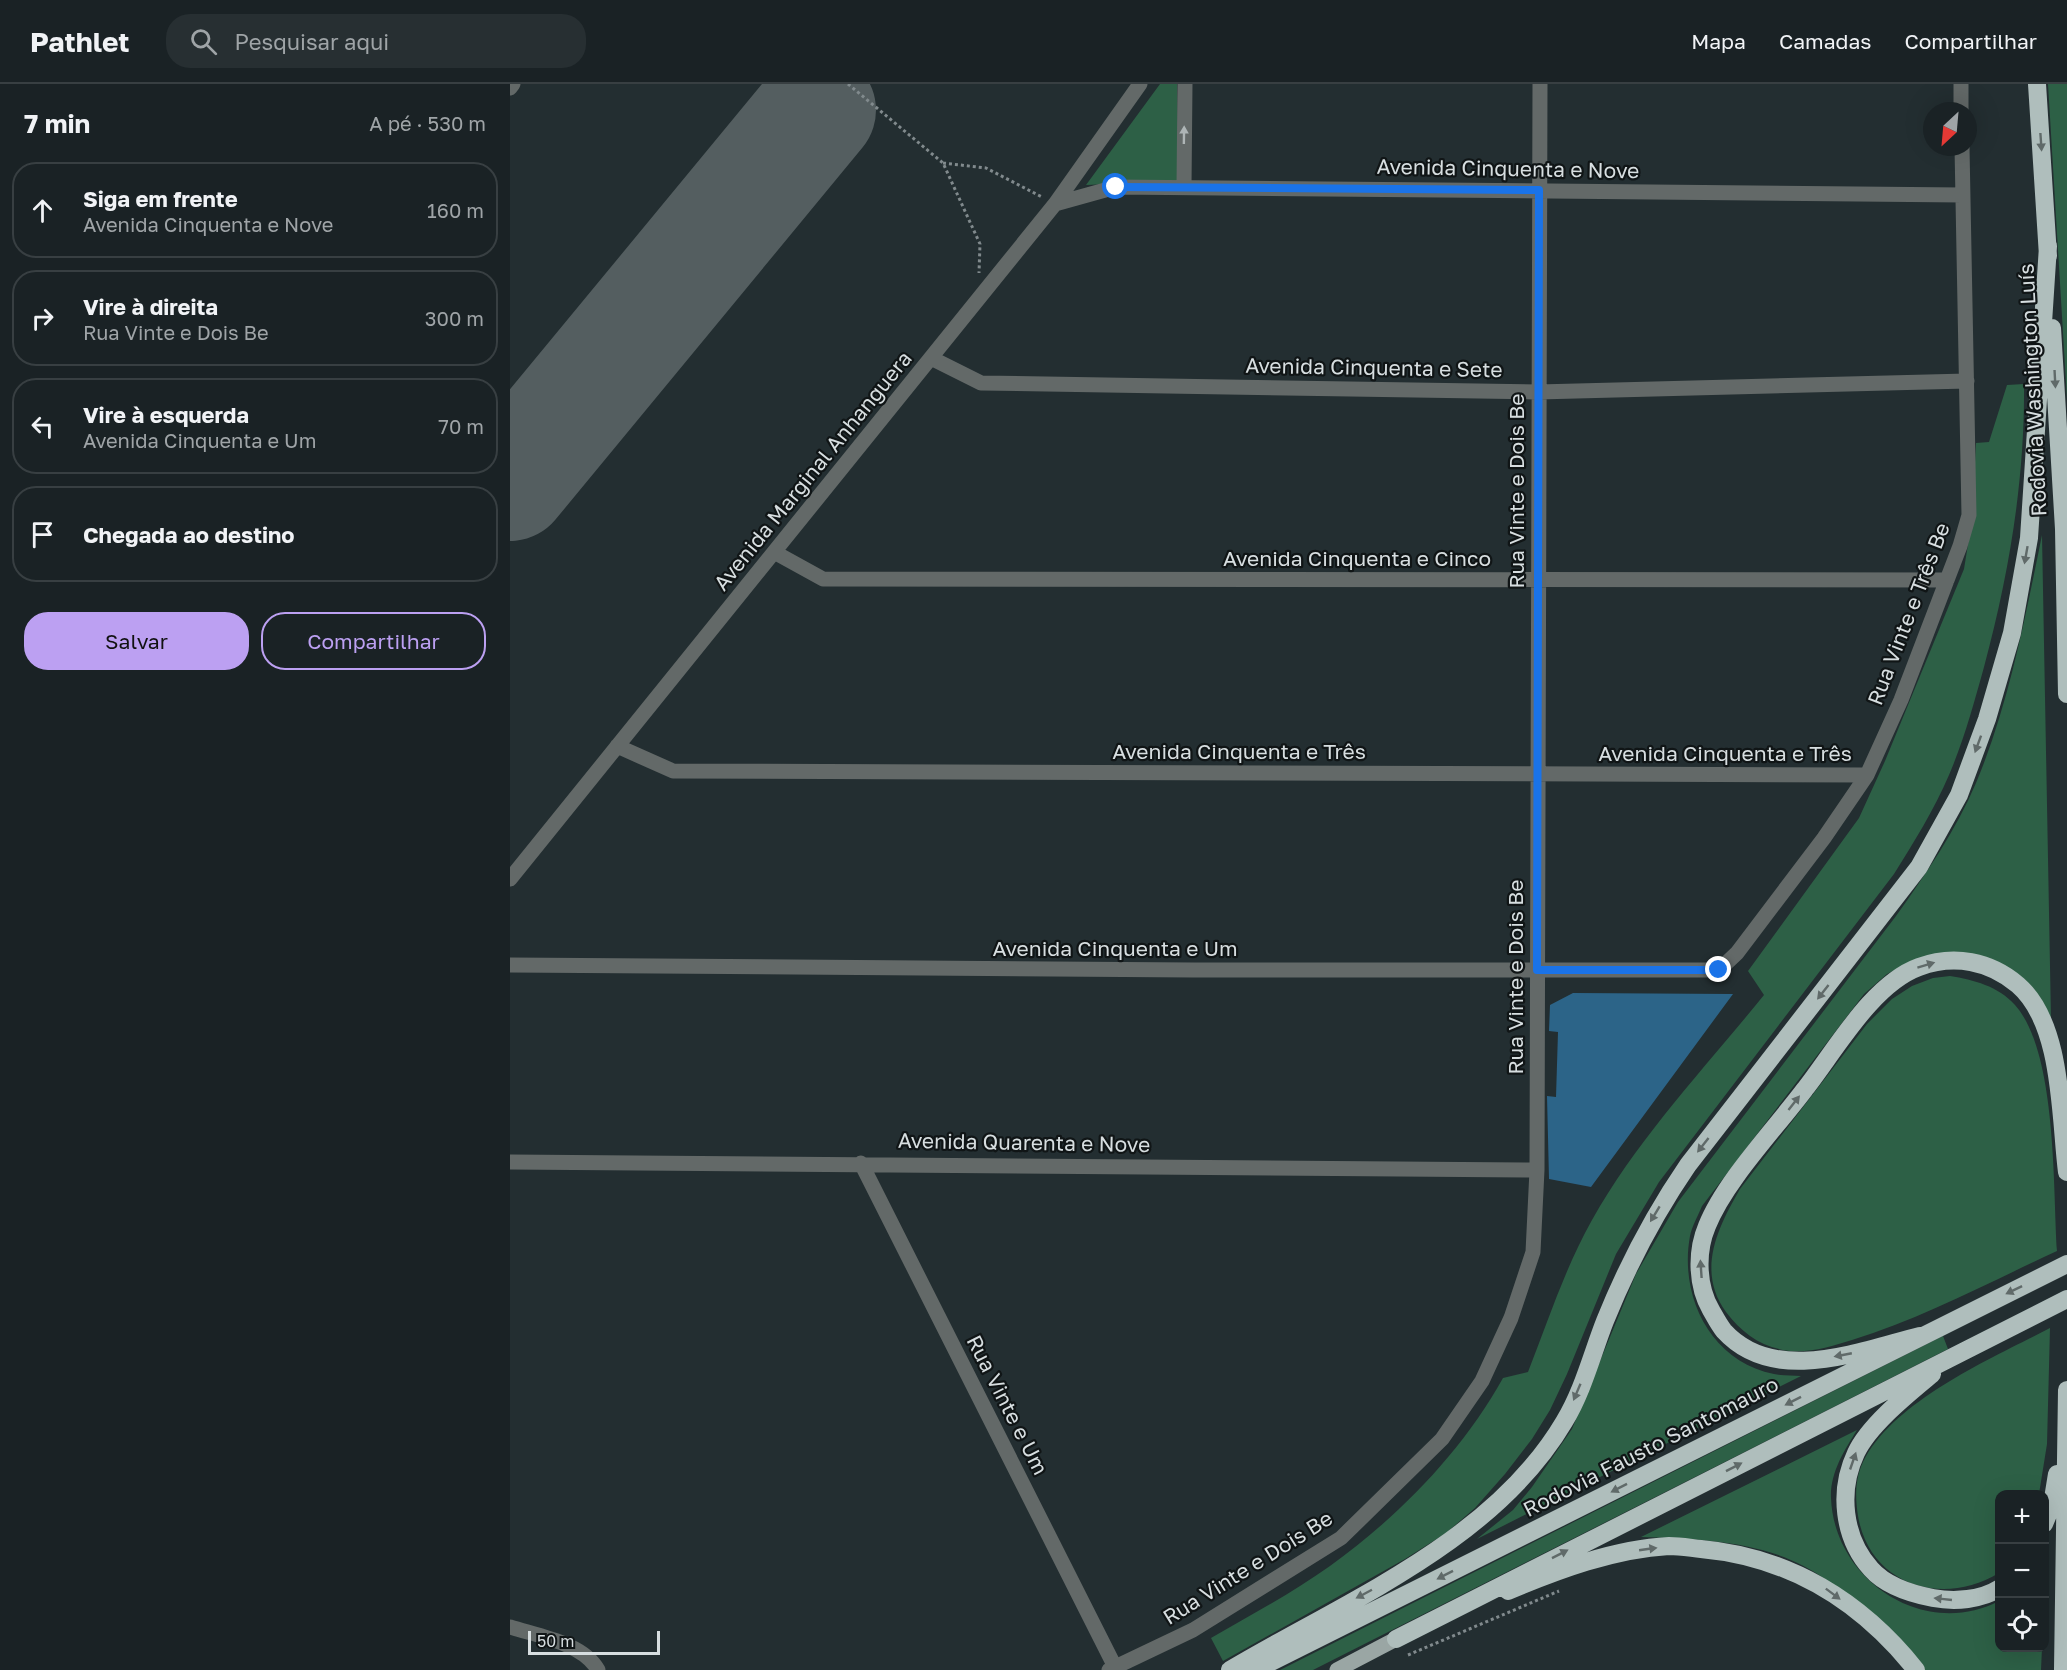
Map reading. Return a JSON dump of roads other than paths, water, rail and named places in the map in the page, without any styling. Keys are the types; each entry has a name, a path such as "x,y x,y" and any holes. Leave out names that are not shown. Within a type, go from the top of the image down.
{"highway":[{"name":"Rodovia Washington Luís","path":"2037,84 2064,529 2067,694"},
{"path":"1230,1670 1383,1584 1473,1524 1512,1490 1565,1421 1630,1260 1655,1213 1688,1165 1919,867 1959,795 1987,719 2012,633 2029,538 2048,246"},
{"path":"1920,1336 1846,1355 1804,1362 1771,1359 1745,1347 1724,1331 1706,1302 1699,1271 1701,1247 1707,1225 1733,1183 1880,992 1916,968 1944,959 1971,961 1997,970 2019,986 2038,1010 2057,1068 2067,1172"},
{"name":"Rodovia Fausto Santomauro","path":"1255,1670 2067,1264"},
{"path":"1396,1639 2067,1299"},
{"path":"1953,1355 1888,1412 1856,1451 1848,1474 1844,1500 1849,1530 1872,1571 1893,1585 1916,1594 1947,1600 1974,1598 1995,1590"},
{"path":"2063,1670 2067,1390"},
{"path":"2049,1512 2067,1422"},
{"path":"1396,1639 1514,1589 1584,1563 1629,1552 1671,1546 1749,1556 1786,1568 1825,1588 1872,1623 1916,1670"}],"main road":[{"path":"1337,1670 1396,1639"}],"street":[{"path":"510,88 513,84"},
{"name":"Avenida Marginal Anhanguera","path":"510,879 1055,204 1140,84"},
{"path":"1184,186 1185,84"},
{"name":"Rua Vinte e Dois Be","path":"1112,1669 1193,1630 1341,1538 1442,1439 1482,1381 1511,1318 1533,1251 1537,1170 1540,84"},
{"path":"1961,84 1961,102"},
{"name":"Rua Vinte e Três Be","path":"1719,970 1737,952 1818,847 1867,775 1901,700 1969,515 1962,156"},
{"name":"Avenida Cinquenta e Nove","path":"1055,204 1116,187 1184,186 1963,195"},
{"name":"Avenida Cinquenta e Sete","path":"931,358 981,383 1538,392 1967,381"},
{"name":"Avenida Cinquenta e Cinco","path":"774,552 823,579 1538,581 1947,579"},
{"name":"Avenida Cinquenta e Três","path":"617,746 674,771 1867,775"},
{"name":"Avenida Cinquenta e Um","path":"510,965 1194,970 1719,970"},
{"name":"Avenida Quarenta e Nove","path":"510,1162 1537,1170"},
{"name":"Rua Vinte e Um","path":"861,1163 1112,1669"},
{"path":"510,1627 567,1646 584,1655 598,1670"}]}
